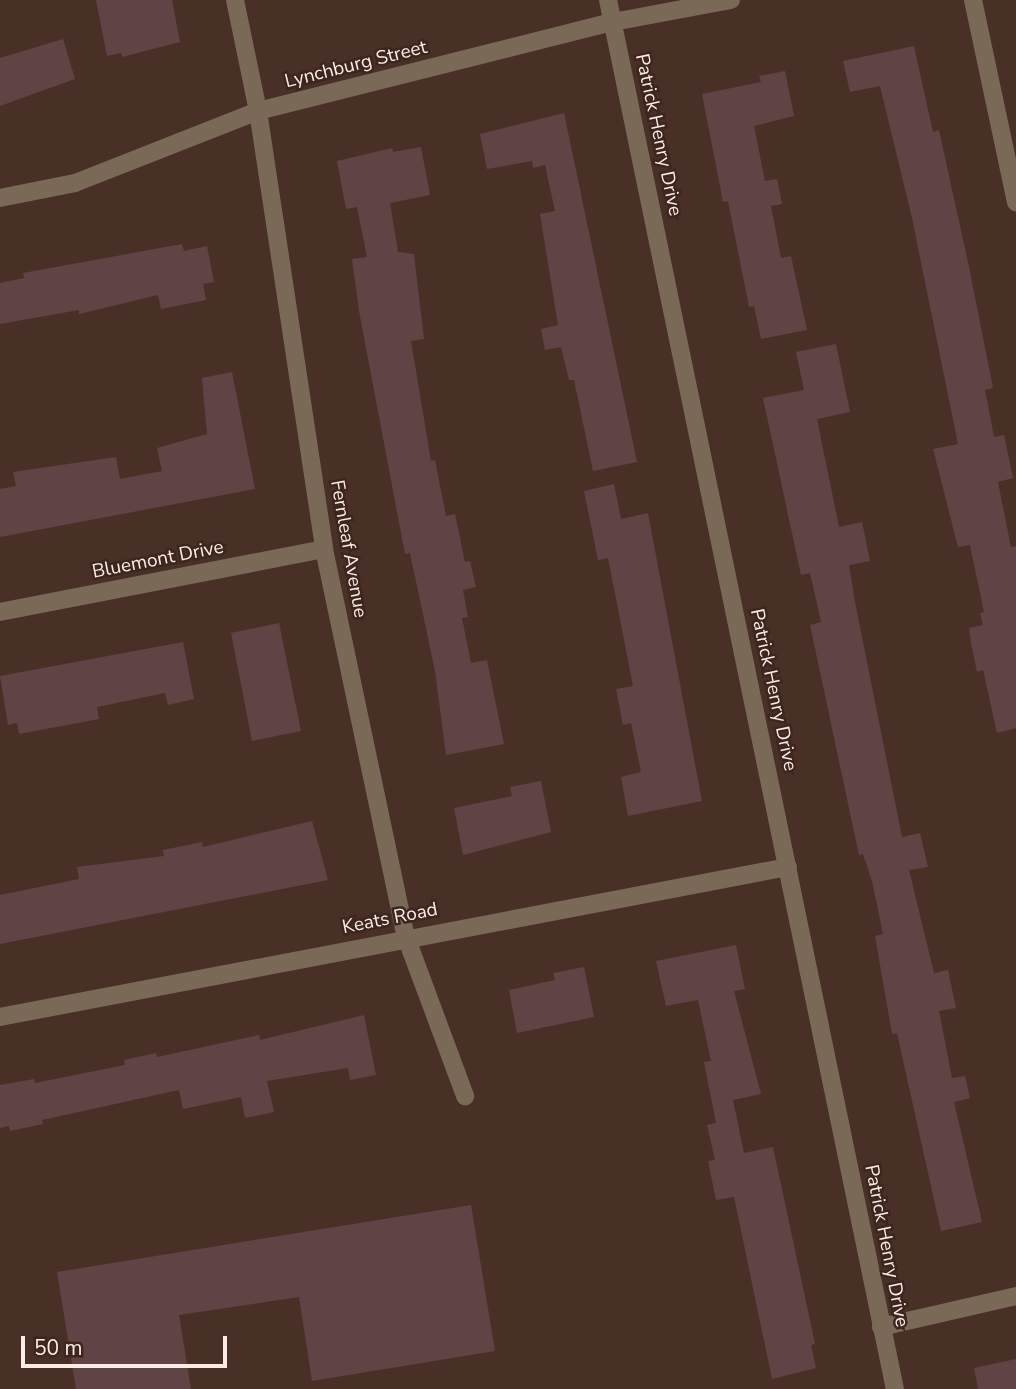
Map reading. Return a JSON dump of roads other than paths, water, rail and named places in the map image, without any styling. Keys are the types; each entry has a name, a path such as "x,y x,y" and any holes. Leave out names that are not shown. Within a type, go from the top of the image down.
{"street":[{"name":"Fernleaf Avenue","path":"235,0 258,111 324,549 406,937 465,1096"},
{"name":"Patrick Henry Drive","path":"608,0 895,1389"},
{"name":"Lynchburg Street","path":"0,198 75,183 258,111 613,22 732,0"},
{"path":"973,0 1016,202"},
{"name":"Bluemont Drive","path":"0,612 324,549"},
{"name":"Keats Road","path":"0,1017 406,937 788,867"},
{"path":"881,1327 1016,1296"}]}
